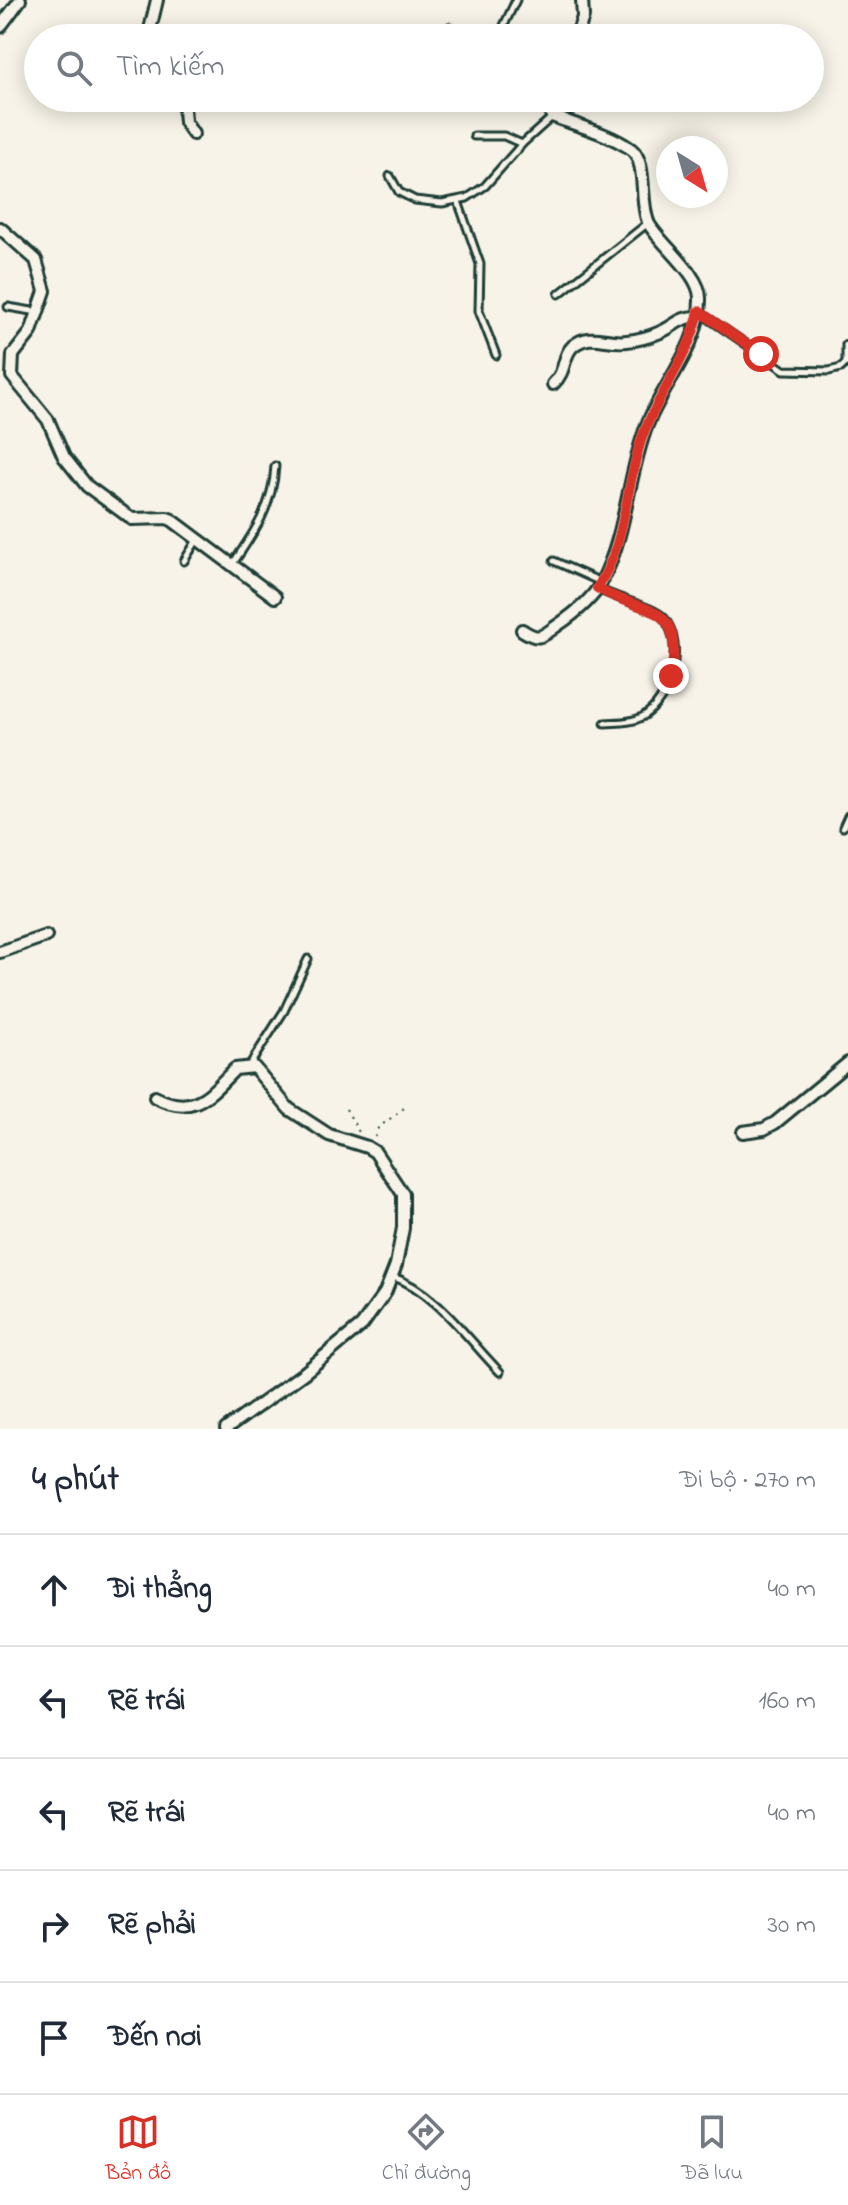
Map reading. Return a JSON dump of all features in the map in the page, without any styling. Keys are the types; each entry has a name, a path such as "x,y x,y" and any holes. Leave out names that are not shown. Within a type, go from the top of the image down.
{"street":[{"path":"0,27 20,0"},
{"path":"151,24 157,0"},
{"path":"581,24 582,0"},
{"path":"184,112 185,122 193,134"},
{"path":"522,630 532,637 541,637 582,606 599,585 622,523 642,438 661,393 689,345 698,314 700,290 649,222 644,209 640,163 632,150 552,116 550,112"},
{"path":"0,228 29,252 40,268 45,291 31,332 13,355 12,376 52,426 69,464 87,486 114,508 132,519 167,518 275,597"},
{"path":"553,384 563,374 568,352 581,341 590,337 629,341 659,333 681,319 698,314"},
{"path":"0,952 46,936"},
{"path":"743,1132 764,1129 775,1123 848,1063"},
{"path":"155,1097 169,1104 195,1104 209,1096 235,1069 249,1066 257,1070 289,1109 329,1135 371,1149 400,1187 404,1201 403,1228 391,1276 385,1293 362,1325 304,1373 226,1429"}],"lane":[{"path":"505,24 516,0"},
{"path":"390,176 399,192 415,200 458,201 485,186 552,116"},
{"path":"474,136 504,136 522,144"},
{"path":"458,201 480,264 479,311 496,355"},
{"path":"559,294 649,222"},
{"path":"8,307 39,312"},
{"path":"698,314 784,370 829,371 841,368 846,363 846,345"},
{"path":"232,565 265,516 274,488 275,466"},
{"path":"184,561 198,539"},
{"path":"554,561 623,601 653,609 665,619 671,633 675,656 671,676 659,701 644,716 631,721 605,723"},
{"path":"843,827 848,816"},
{"path":"249,1066 284,1011 308,959"},
{"path":"391,1276 416,1287 500,1372"}],"path":[{"path":"371,1149 378,1128 404,1108"},
{"path":"346,1109 371,1149"}],"route":[{"path":"671,676 675,656 665,619 653,609 623,601 597,588 602,582 622,523 642,438 661,393 689,345 699,311 761,354"}]}
